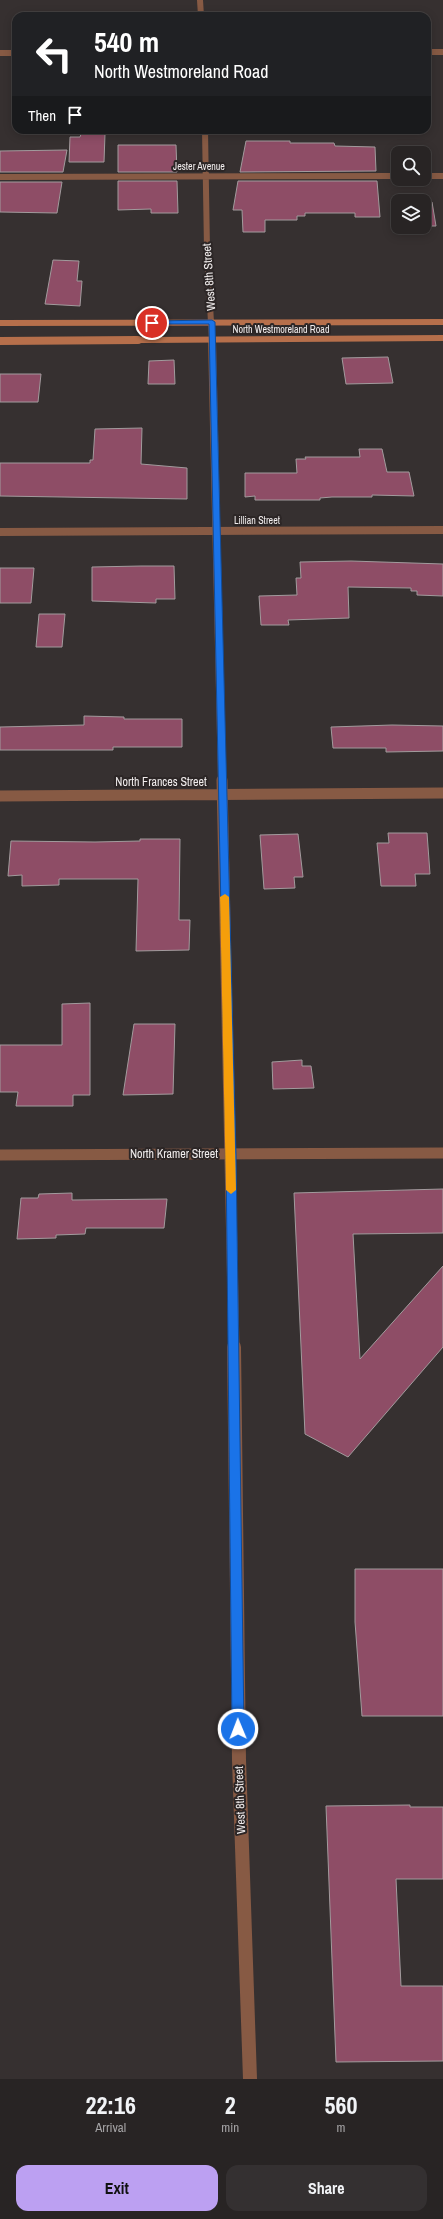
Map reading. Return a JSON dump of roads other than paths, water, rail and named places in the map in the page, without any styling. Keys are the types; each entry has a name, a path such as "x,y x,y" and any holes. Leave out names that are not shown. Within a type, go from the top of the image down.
{"main road":[{"name":"North Westmoreland Road","path":"0,324 443,322"},
{"name":"North Westmoreland Road","path":"0,341 443,338"}],"street":[{"path":"200,0 201,12"},
{"path":"431,52 443,52"},
{"path":"0,53 12,53"},
{"name":"West 8th Street","path":"205,134 207,249 212,322 231,1154 239,1760 250,2079"},
{"name":"Jester Avenue","path":"0,177 391,176"},
{"path":"431,176 443,176"},
{"name":"Lillian Street","path":"0,532 443,530"},
{"name":"North Frances Street","path":"0,796 443,793"},
{"name":"North Kramer Street","path":"0,1155 443,1153"}]}
